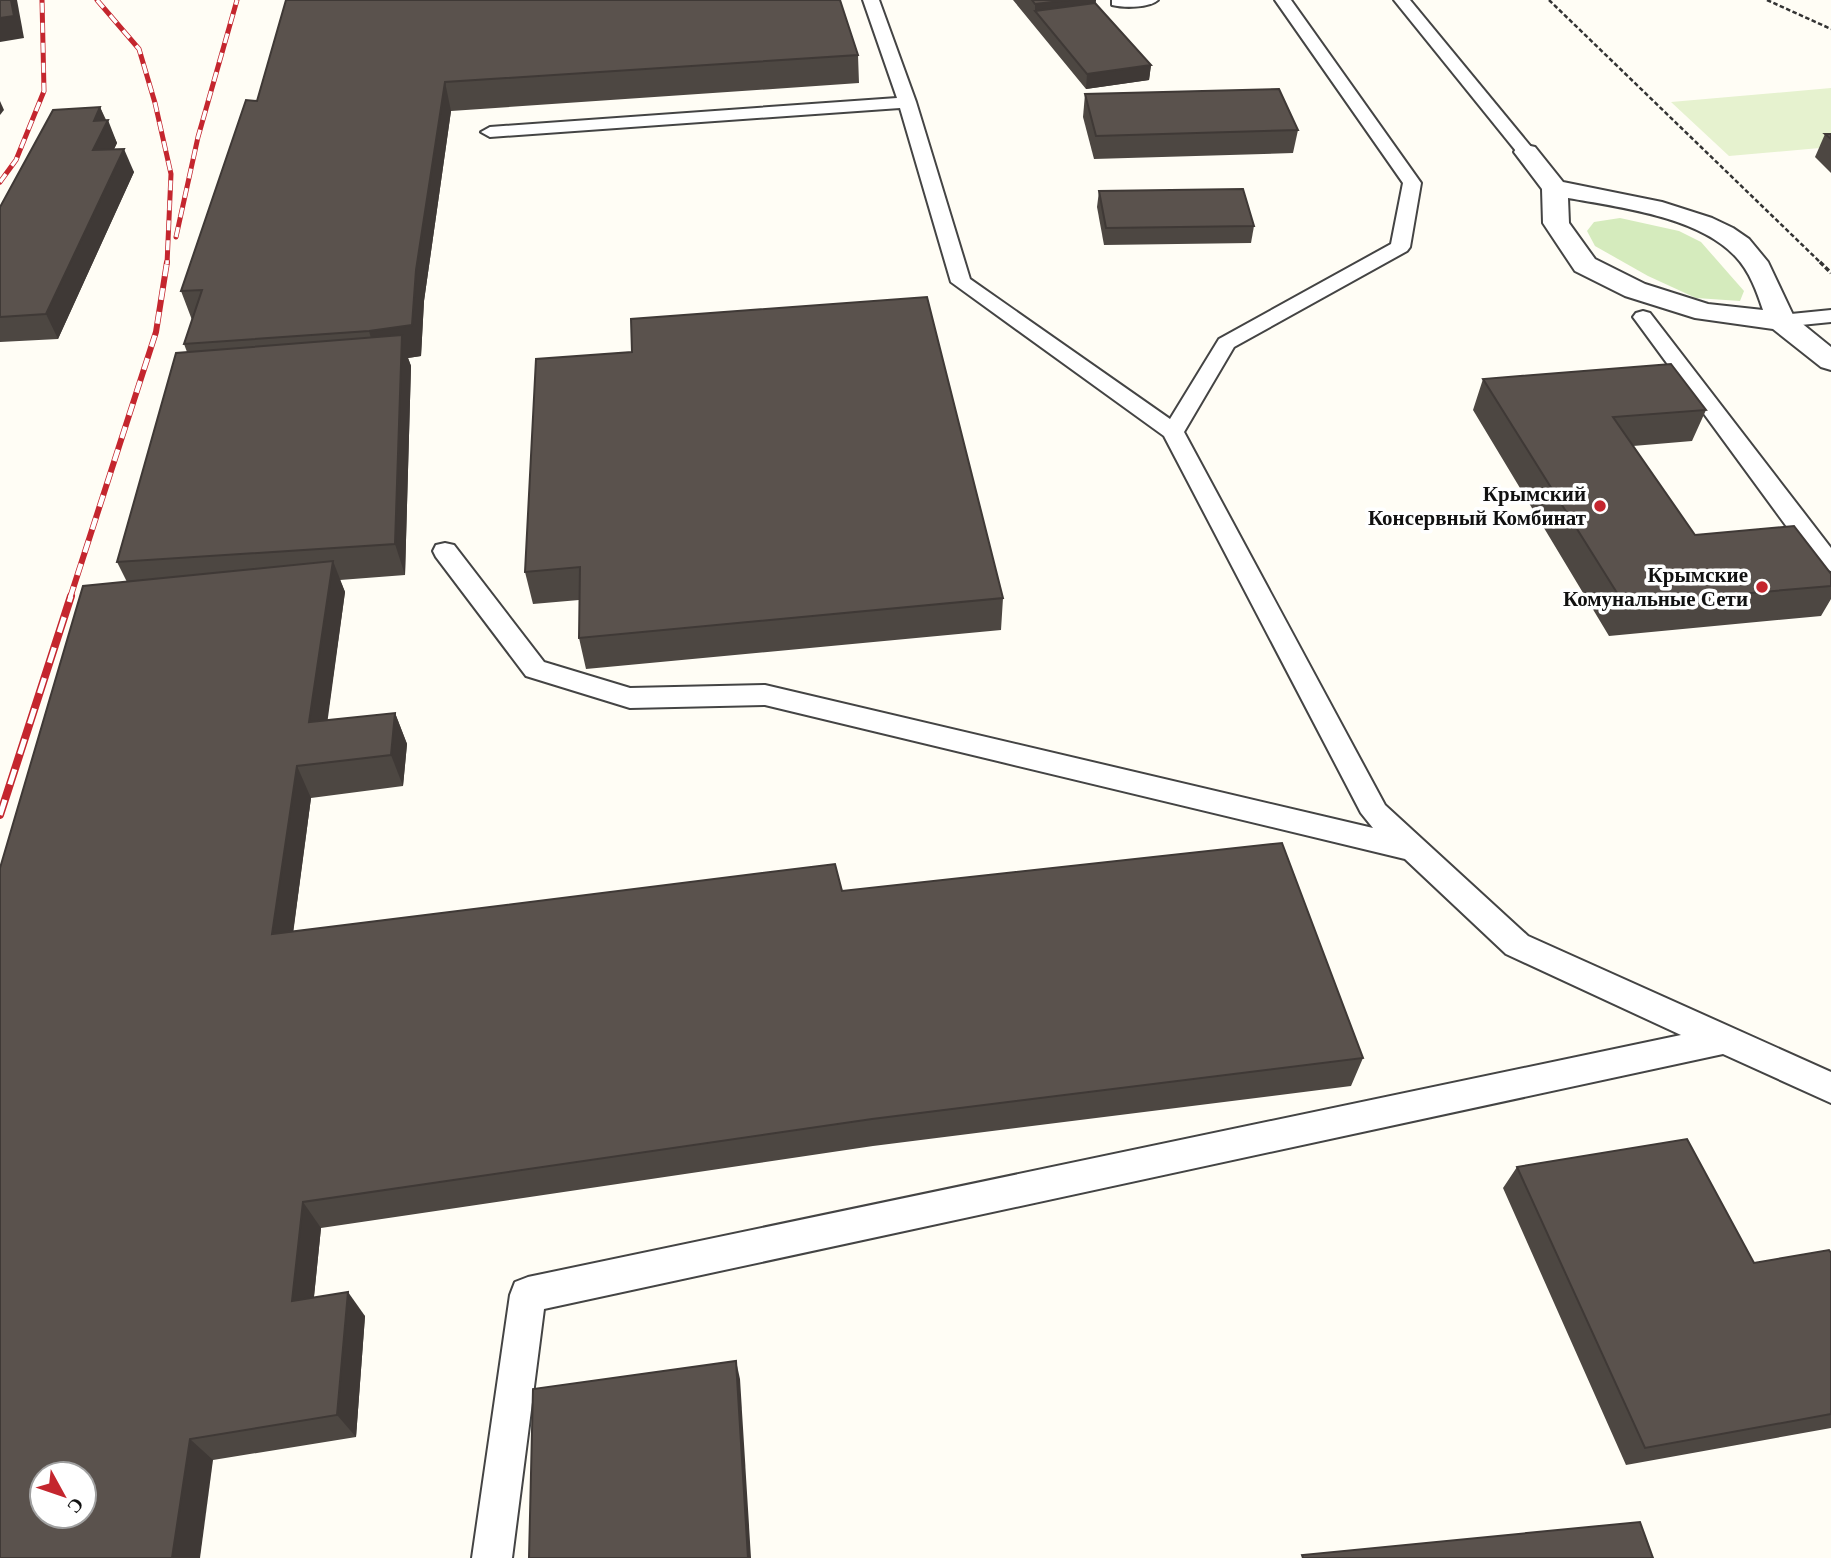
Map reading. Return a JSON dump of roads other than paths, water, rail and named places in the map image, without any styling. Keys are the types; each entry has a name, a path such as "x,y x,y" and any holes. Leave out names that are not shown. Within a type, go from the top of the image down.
{"street":[{"path":"1526,152 1555,188 1556,223 1586,265 1635,290 1705,312 1781,321 1831,361"},
{"path":"1555,188 1611,198 1696,220 1740,245 1769,285 1781,321"}],"lane":[{"path":"871,0 907,102 961,282 1173,432 1375,813 1517,945 1831,1088"},
{"path":"1118,2 1150,0"},
{"path":"1173,432 1226,343 1400,247 1412,183 1283,0"},
{"path":"1402,0 1526,152"},
{"path":"490,132 907,102"},
{"path":"1781,321 1831,316"},
{"path":"1643,317 1807,536 1831,563"},
{"path":"445,551 535,668 630,698 765,695 1415,850"},
{"path":"492,1558 528,1296 1722,1040"}],"railway":[{"path":"0,182 16,160 44,91 42,0"},
{"path":"97,0 139,49 155,103 171,174 167,264"},
{"path":"176,237 198,137 237,0"},
{"path":"70,598 156,332 167,262"},
{"path":"0,815 71,596"}],"place":[{"name":"Крымский Консервный Комбинат","path":"1600,506"},
{"name":"Крымские Комунальные Сети","path":"1762,587"}]}
